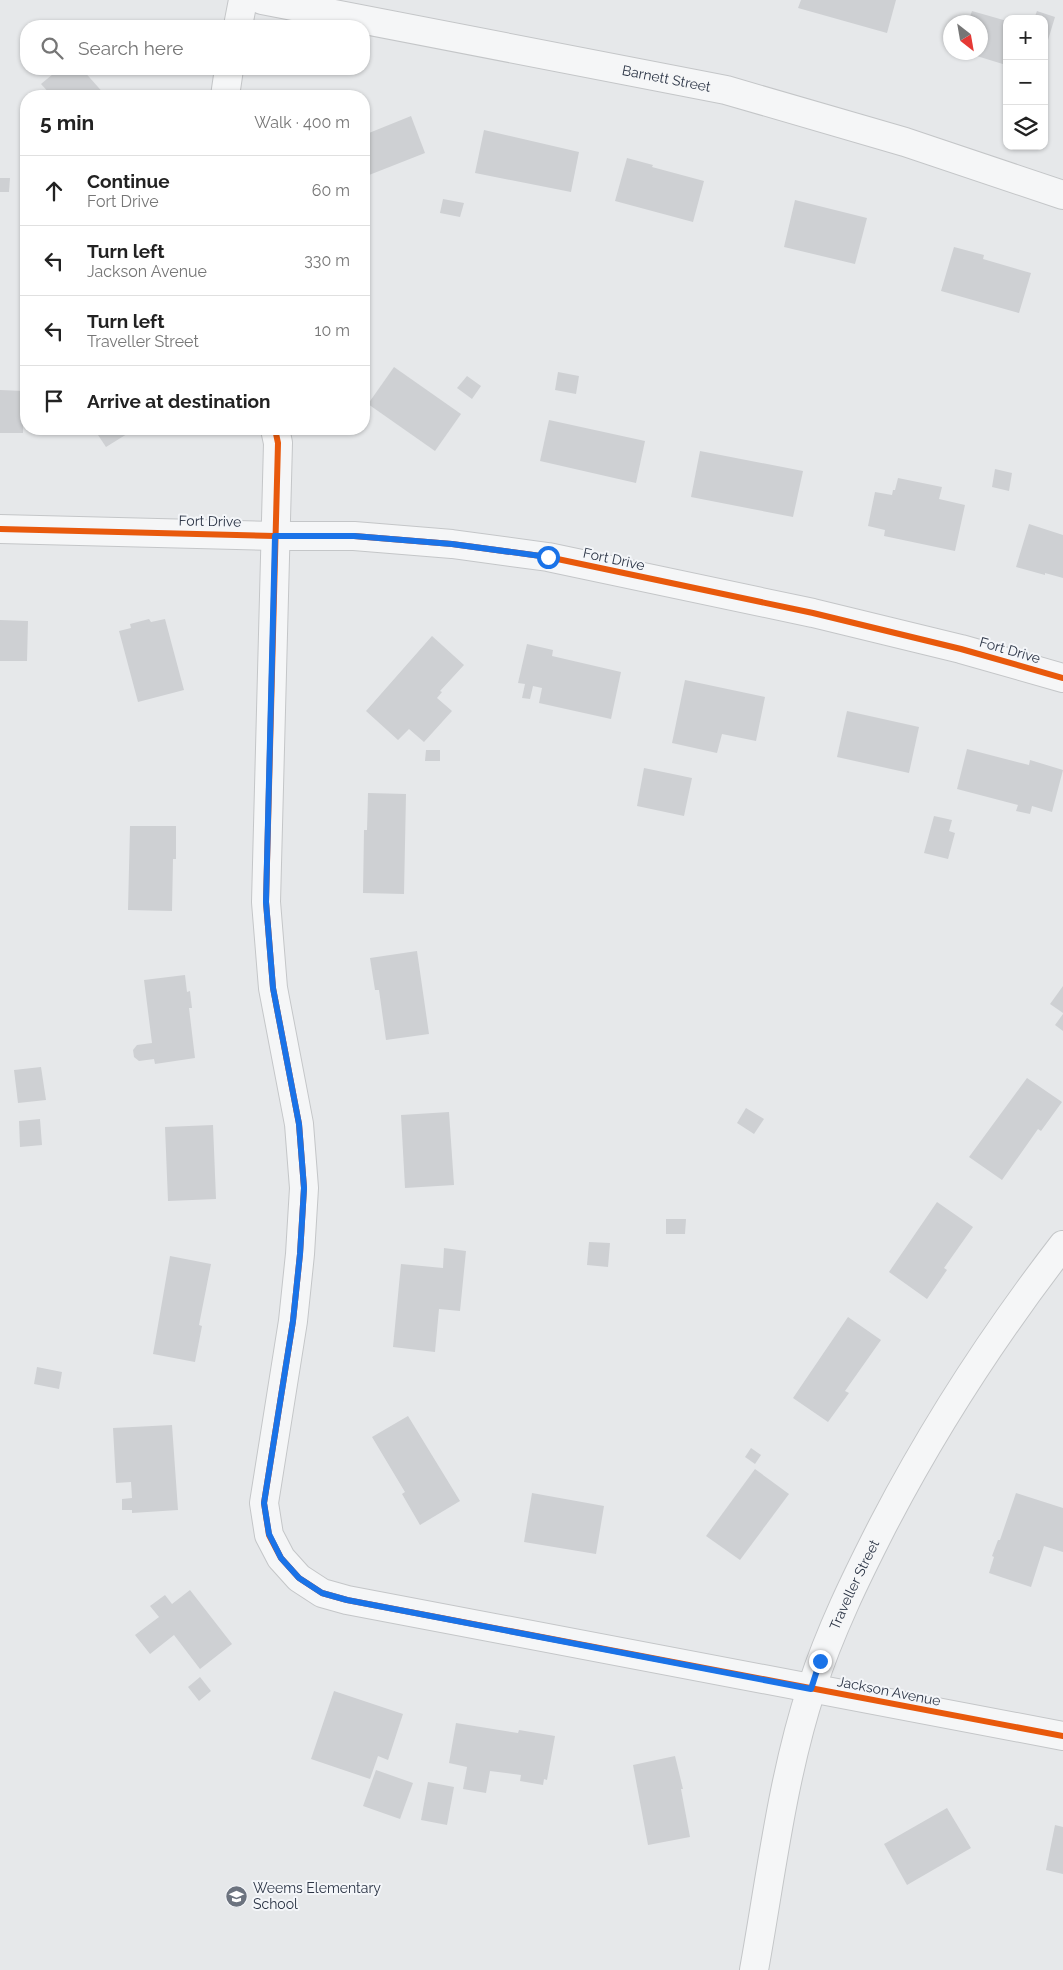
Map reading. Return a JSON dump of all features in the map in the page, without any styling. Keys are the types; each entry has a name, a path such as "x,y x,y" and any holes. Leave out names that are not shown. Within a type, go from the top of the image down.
{"street":[{"path":"239,20 243,0"},
{"name":"Barnett Street","path":"262,0 365,20"},
{"name":"Barnett Street","path":"370,21 726,90 905,142 1063,194"},
{"path":"226,90 228,75"},
{"name":"Jackson Avenue","path":"276,435 278,443 266,902 273,988 299,1124 304,1188 293,1321 264,1503 269,1534 281,1558 299,1578 322,1593 347,1600 1063,1736"},
{"name":"Fort Drive","path":"0,528 275,536 364,536 452,544 548,557 813,613 962,649 1063,678"},
{"name":"Traveller Street","path":"754,1970 788,1775 820,1661 853,1583 910,1474 973,1370 1063,1245"}],"building":[{"path":"801,0 896,0 887,33 798,8"},
{"path":"972,11 986,15 971,15"},
{"path":"1037,11 1055,17 1048,40 1048,15 1036,15"},
{"path":"988,16 1003,20 1003,64 988,59"},
{"path":"52,75 87,75 101,90 46,90 41,84"},
{"path":"411,116 425,153 370,175 370,133"},
{"path":"484,130 579,152 571,192 475,173"},
{"path":"627,158 704,181 693,222 615,201"},
{"path":"0,178 10,178 9,192 0,192"},
{"path":"443,199 464,203 460,217 440,213"},
{"path":"795,200 867,218 855,264 784,247"},
{"path":"954,247 984,255 983,259 1031,273 1019,313 941,291"},
{"path":"394,367 461,414 435,451 370,405 370,401"},
{"path":"558,372 579,376 576,394 555,390"},
{"path":"467,376 481,386 472,399 457,388"},
{"path":"0,390 20,391 20,433 0,433"},
{"path":"549,420 645,441 636,483 540,461"},
{"path":"98,435 125,435 106,447"},
{"path":"700,451 803,471 793,517 691,497"},
{"path":"995,469 1012,473 1009,491 992,487"},
{"path":"898,478 942,487 939,499 965,505 955,551 884,536 885,530 868,526 875,492 892,495"},
{"path":"1029,524 1063,535 1063,578 1016,567"},
{"path":"149,619 151,622 165,619 184,690 138,702 119,631 131,628 130,624"},
{"path":"0,620 28,621 27,661 0,661"},
{"path":"432,636 464,665 440,691 442,692 437,698 452,711 424,742 409,729 398,740 366,711"},
{"path":"527,644 553,650 552,656 621,672 611,719 539,703 542,688 533,686 530,699 522,698 525,684 518,683"},
{"path":"685,680 765,697 756,741 722,734 717,753 672,743"},
{"path":"847,711 919,727 909,773 837,757"},
{"path":"967,749 1029,765 1030,760 1063,770 1052,812 1032,806 1030,814 1016,811 1018,805 957,789"},
{"path":"426,750 440,750 440,761 425,761"},
{"path":"644,768 692,778 684,816 637,806"},
{"path":"368,793 406,794 404,894 363,893 364,830 367,830"},
{"path":"934,816 952,820 949,831 955,833 948,859 924,853"},
{"path":"130,826 176,826 176,859 173,859 172,911 128,910"},
{"path":"417,951 429,1034 386,1040 379,990 375,990 370,958"},
{"path":"185,975 187,992 190,991 192,1008 189,1008 195,1058 155,1064 154,1059 139,1061 134,1057 133,1050 137,1045 152,1043 144,980"},
{"path":"1063,986 1063,1013 1050,1004"},
{"path":"1063,1014 1063,1031 1055,1025"},
{"path":"41,1067 46,1100 18,1103 14,1070"},
{"path":"1027,1078 1062,1102 1041,1131 1038,1129 1002,1180 969,1157"},
{"path":"746,1108 764,1119 754,1134 737,1123"},
{"path":"449,1112 454,1185 405,1188 401,1115"},
{"path":"40,1119 42,1145 20,1147 19,1121"},
{"path":"213,1125 216,1199 168,1201 165,1127"},
{"path":"937,1202 973,1227 944,1268 947,1270 927,1299 889,1272"},
{"path":"666,1219 686,1219 685,1234 666,1234"},
{"path":"589,1242 610,1243 608,1267 587,1265"},
{"path":"444,1248 466,1251 460,1311 439,1309 435,1352 393,1347 401,1264 443,1268"},
{"path":"170,1256 211,1264 199,1325 202,1326 195,1362 153,1354"},
{"path":"848,1317 881,1340 845,1391 849,1393 828,1422 793,1398"},
{"path":"37,1367 62,1372 59,1389 34,1384"},
{"path":"408,1416 460,1501 420,1525 402,1494 405,1492 372,1437"},
{"path":"172,1425 178,1510 132,1513 132,1510 122,1510 122,1499 132,1498 131,1482 116,1483 113,1428"},
{"path":"751,1448 761,1455 755,1464 745,1457"},
{"path":"755,1469 789,1494 740,1560 706,1536"},
{"path":"532,1493 604,1506 596,1554 524,1542"},
{"path":"1016,1493 1063,1508 1063,1552 1044,1546 1031,1587 989,1573 994,1557 992,1556 998,1540 1000,1540"},
{"path":"190,1590 232,1644 200,1669 174,1635 150,1654 135,1635 159,1617 150,1606 165,1595 172,1604"},
{"path":"200,1677 211,1691 199,1701 188,1687"},
{"path":"334,1691 403,1714 388,1760 378,1756 370,1779 311,1759"},
{"path":"456,1723 518,1733 519,1730 555,1736 547,1780 544,1779 543,1785 520,1781 521,1775 490,1771 486,1793 463,1789 467,1767 449,1763"},
{"path":"675,1756 683,1789 681,1789 690,1837 648,1845 633,1765"},
{"path":"376,1770 413,1783 400,1819 363,1806"},
{"path":"428,1782 454,1787 447,1825 421,1820"},
{"path":"947,1808 971,1848 907,1885 884,1844"},
{"path":"1055,1825 1063,1827 1063,1874 1046,1870"}],"cycle path":[{"path":"276,435 278,443 266,902 273,988 299,1124 304,1188 293,1321 264,1503 269,1535 281,1558 299,1578 322,1593 347,1600 1063,1736"},
{"path":"0,529 275,536 354,536 452,544 548,557 813,613 961,649 1063,678"}],"place":[{"name":"Weems Elementary School","path":"237,1896"}],"route":[{"path":"548,557 452,544 354,536 275,536 266,902 273,988 299,1124 304,1188 293,1321 264,1503 269,1534 281,1558 299,1578 322,1593 347,1600 811,1689 820,1661"}]}
